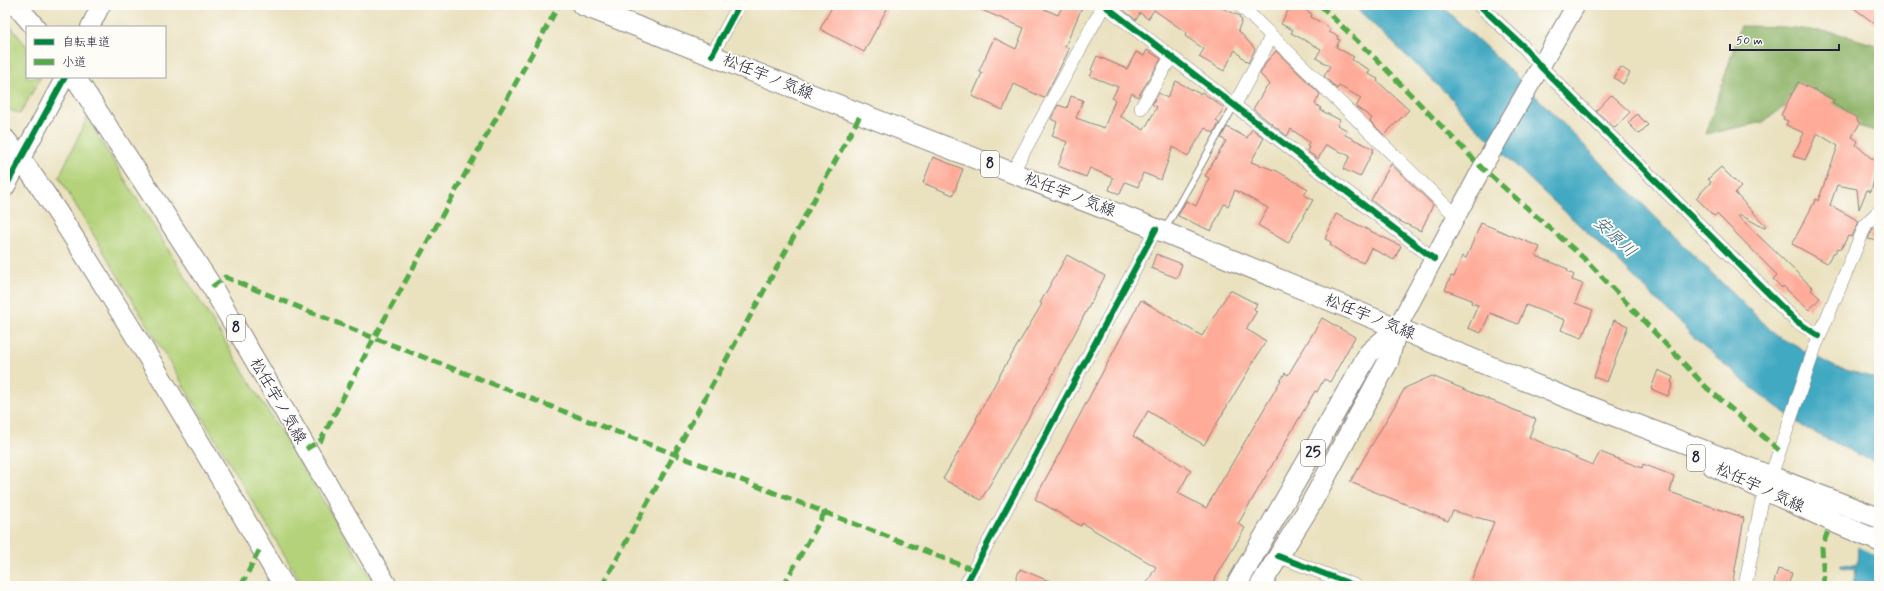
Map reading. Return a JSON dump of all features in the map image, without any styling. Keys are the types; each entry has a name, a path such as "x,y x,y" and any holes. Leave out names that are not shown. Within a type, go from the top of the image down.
{"main road":[{"path":"16,5 34,26"},
{"name":"松任宇ノ気線","path":"582,5 1160,231 1555,393 1769,483 1844,503 1879,518"},
{"name":"松任宇ノ気線","path":"76,78 212,287 387,586"},
{"path":"5,139 21,159 54,207 160,374 284,586"},
{"name":"25","path":"1260,586 1308,509 1388,362 1397,328"},
{"name":"25","path":"1236,586 1369,353 1397,328"},
{"name":"松任宇ノ気線","path":"1769,483 1836,523 1879,541"}],"street":[{"path":"90,26 101,5"},
{"path":"712,55 739,5"},
{"path":"1012,173 1104,5 1434,259"},
{"path":"1240,5 1271,37 1457,217"},
{"path":"1479,5 1522,45 1538,72 1817,342"},
{"path":"1397,328 1482,168 1576,5"},
{"path":"1234,106 1271,37"},
{"path":"1142,108 1171,57"},
{"path":"5,188 64,78"},
{"path":"1744,586 1761,505 1817,342 1866,224 1876,214 1879,214"},
{"path":"965,586 1160,231"},
{"path":"1278,556 1356,586"}],"lane":[{"path":"1160,231 1234,106"}],"green space":[{"path":"5,19 26,46 26,78 40,78 20,114 5,108"},
{"path":"1741,26 1784,27 1836,33 1879,46 1879,132 1851,124 1809,89 1763,122 1706,134"},
{"path":"87,118 376,586 303,586 59,177"}],"water":[{"name":"安原川","path":"1353,5 1440,5 1501,61 1691,253 1777,336 1835,367 1879,379 1879,462 1859,455 1805,428 1752,388 1690,334 1617,260 1537,186 1467,118 1448,95"},
{"path":"1879,501 1879,586 1853,586 1856,569 1841,567 1841,564 1857,565 1858,548 1870,527"}],"pier":[{"path":"1868,527 1879,531 1879,556 1857,546"}],"building":[{"path":"833,5 889,5 864,52 820,29"},
{"path":"970,5 1035,5 1058,15 1063,5 1083,5 1065,47 1069,49 1044,98 1014,84 1003,110 972,96 982,73 979,71 994,38 1016,49 1024,28"},
{"path":"1117,5 1224,5 1222,8 1240,16 1239,18 1242,20 1238,30 1255,49 1248,63 1235,50 1224,71 1199,57 1204,49 1185,36 1187,33 1154,10 1148,19 1140,13 1136,20"},
{"path":"1291,5 1303,5 1302,8 1312,14 1311,17 1327,26 1330,29 1329,32 1338,36 1337,39 1340,40 1336,47 1354,57 1352,60 1370,70 1368,74 1378,79 1377,81 1409,110 1384,135 1370,121 1372,118 1356,107 1361,98 1339,86 1337,89 1324,76 1330,66 1316,58 1321,49 1291,33 1293,30 1281,24"},
{"path":"1850,5 1879,5 1879,27"},
{"path":"1147,50 1161,59 1138,97 1132,93 1120,116 1144,130 1157,107 1152,104 1159,93 1167,98 1176,81 1200,94 1202,92 1224,108 1216,121 1219,123 1214,133 1205,128 1188,156 1173,147 1161,180 1143,173 1138,187 1125,182 1120,194 1109,190 1113,178 1090,168 1086,177 1058,166 1067,142 1052,136 1057,122 1051,119 1058,105 1067,108 1071,96 1083,100 1076,118 1104,128 1115,100 1112,98 1118,87 1090,76 1097,56 1127,69 1136,52 1144,56"},
{"path":"1276,51 1320,94 1315,104 1321,108 1320,110 1340,120 1337,125 1347,130 1345,135 1374,149 1360,177 1343,169 1350,156 1326,145 1318,159 1307,151 1309,142 1291,129 1287,136 1253,109 1265,89 1270,84 1260,74 1267,61"},
{"path":"1621,67 1630,73 1623,84 1614,78"},
{"path":"1798,82 1834,100 1832,103 1857,118 1856,120 1860,123 1852,137 1858,141 1856,145 1871,158 1879,159 1871,192 1867,190 1859,209 1857,189 1837,185 1830,205 1859,221 1852,237 1848,236 1841,249 1838,248 1835,253 1833,253 1827,263 1792,244 1816,199 1818,201 1838,146 1817,133 1805,160 1793,156 1804,133 1786,125 1788,121 1783,119 1784,117 1781,115"},
{"path":"1611,95 1630,112 1615,128 1596,111"},
{"path":"1637,114 1648,125 1639,134 1628,123"},
{"path":"1227,127 1247,138 1252,129 1264,138 1251,162 1277,171 1308,189 1304,195 1313,200 1288,243 1258,225 1268,208 1235,190 1228,206 1224,204 1211,231 1178,216 1186,201 1196,206 1209,178 1205,176 1226,141 1221,138"},
{"path":"933,157 963,169 953,195 923,183"},
{"path":"1391,164 1433,205 1421,231 1395,219 1371,200"},
{"path":"1721,167 1741,187 1735,193 1766,226 1764,228 1739,214 1738,216 1813,288 1811,290 1820,298 1809,310 1783,286 1782,288 1773,279 1777,275 1717,214 1714,216 1696,198 1711,182 1708,179"},
{"path":"1336,214 1401,246 1394,260 1371,248 1363,263 1330,245 1331,242 1325,239"},
{"path":"1481,223 1540,247 1536,256 1568,269 1567,271 1574,275 1572,280 1583,284 1575,303 1593,310 1582,338 1561,330 1565,320 1526,305 1518,324 1490,313 1481,333 1468,328 1478,305 1471,303 1472,300 1445,290 1451,276 1454,277 1462,256 1466,258"},
{"path":"1873,228 1879,232 1879,241 1868,239"},
{"path":"1156,254 1182,264 1177,278 1151,268"},
{"path":"1067,255 1105,276 1049,382 981,500 943,479 977,420 976,419 1002,371 1042,304 1040,303"},
{"path":"1230,290 1257,304 1254,309 1257,311 1246,329 1266,341 1204,445 1148,411 1133,436 1191,470 1178,493 1206,508 1285,373 1288,375 1322,318 1355,337 1330,382 1324,379 1317,392 1315,391 1238,524 1245,528 1211,586 1145,586 1156,567 1082,523 1081,526 1035,499 1141,300 1202,336"},
{"path":"1614,320 1628,326 1607,382 1594,377"},
{"path":"1658,370 1673,377 1671,383 1673,384 1668,396 1651,389"},
{"path":"1432,376 1536,419 1529,437 1593,465 1600,452 1642,468 1643,464 1674,476 1670,492 1744,518 1732,586 1483,586 1471,581 1494,522 1453,511 1448,521 1350,482 1405,388"},
{"path":"1020,569 1061,586 1013,586"},
{"path":"1778,569 1792,573 1788,586 1773,586"}],"marked path":[{"path":"306,449 321,440 374,338 559,5"},
{"path":"1320,5 1377,60 1482,168 1587,261 1707,388 1780,451"},
{"path":"602,586 861,114"},
{"path":"212,287 225,277 374,338 974,570"},
{"path":"783,586 825,512"},
{"path":"1824,586 1822,547 1828,531"},
{"path":"241,586 261,547"}],"cycle path":[{"path":"712,55 739,5"},
{"path":"1104,5 1434,259"},
{"path":"1479,5 1522,45 1541,67 1796,321 1819,336"},
{"path":"5,188 64,78"},
{"path":"965,586 1156,229"},
{"path":"1278,556 1356,586"}]}
